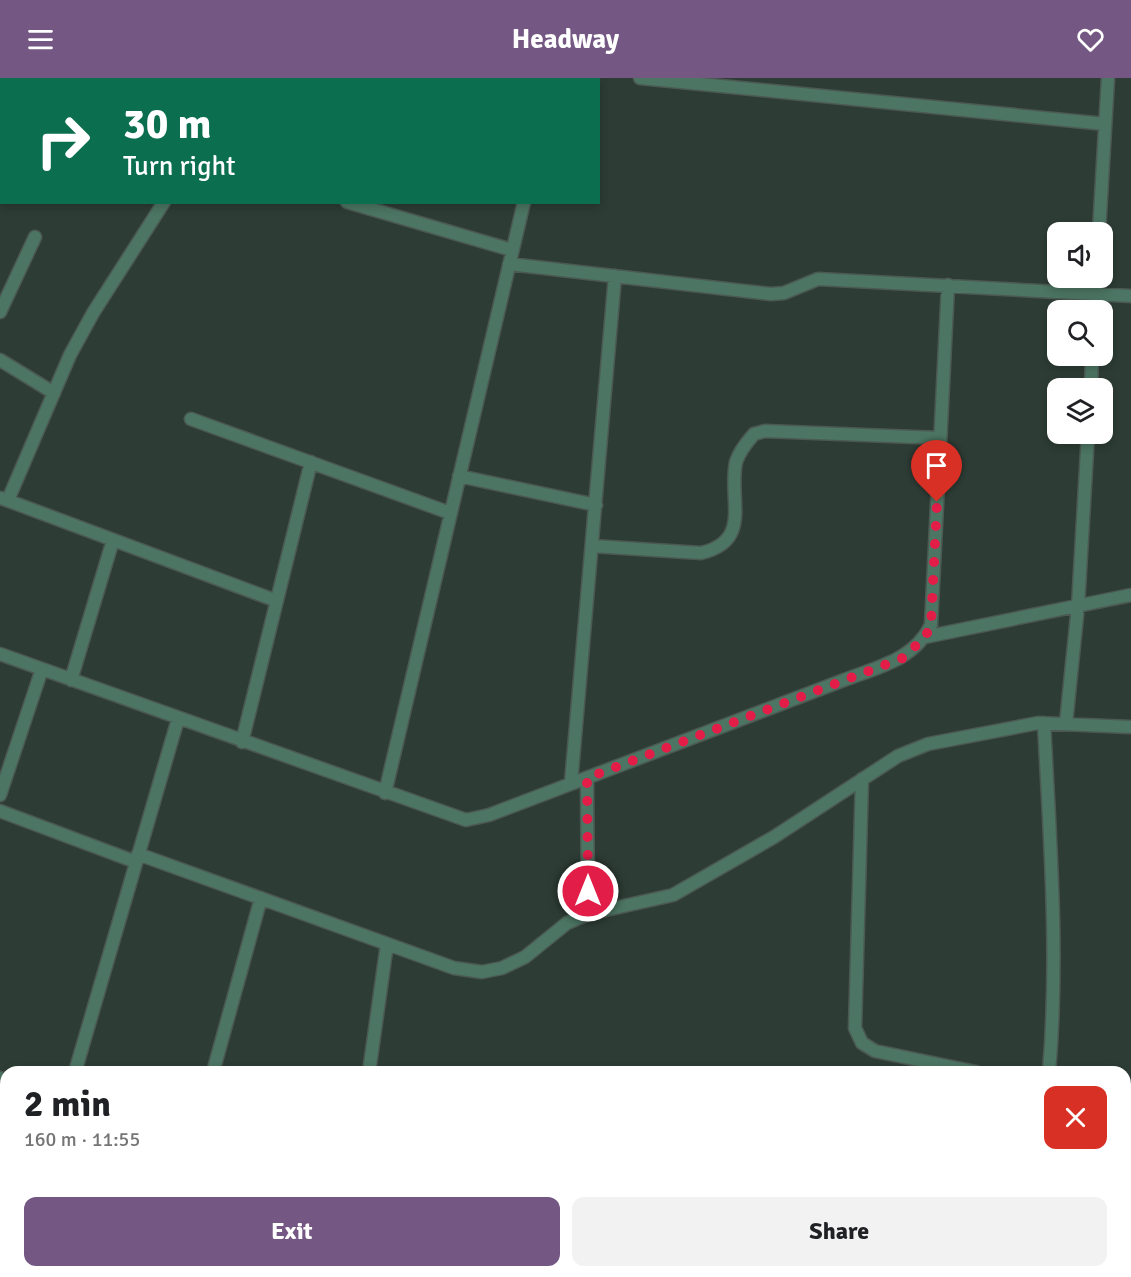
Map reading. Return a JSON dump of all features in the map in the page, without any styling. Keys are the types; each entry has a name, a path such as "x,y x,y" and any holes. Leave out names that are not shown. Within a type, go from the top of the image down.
{"street":[{"path":"640,78 1105,124"},
{"path":"1100,222 1108,78"},
{"path":"163,204 93,313 70,355 4,499 277,601"},
{"path":"354,204 512,250"},
{"path":"385,793 524,204"},
{"path":"0,312 35,237"},
{"path":"509,264 771,294 784,293 818,279 1131,296"},
{"path":"571,783 615,276"},
{"path":"0,654 466,820 489,815 903,658 925,637 931,625 948,285"},
{"path":"1096,288 1096,300"},
{"path":"0,360 54,393"},
{"path":"191,419 450,513"},
{"path":"592,546 701,553 715,550 727,542 734,528 736,462 754,434 765,431 940,438"},
{"path":"1066,723 1078,606 1087,444"},
{"path":"242,742 311,462"},
{"path":"459,476 596,505"},
{"path":"71,680 113,540"},
{"path":"925,637 1131,595"},
{"path":"0,795 42,669"},
{"path":"77,1066 178,719"},
{"path":"1044,723 1054,930 1053,1025 1050,1066"},
{"path":"0,811 261,898 454,968 482,972 502,968 525,957 567,923 588,914 673,895 774,837 898,756 928,744 1019,725 1066,723 1131,727"},
{"path":"587,778 588,914"},
{"path":"862,779 855,1028 862,1043 875,1051 947,1066"},
{"path":"215,1066 261,898"},
{"path":"370,1066 387,944"}],"route":[{"path":"588,891 587,778 903,658 915,649 931,625 937,502"}]}
